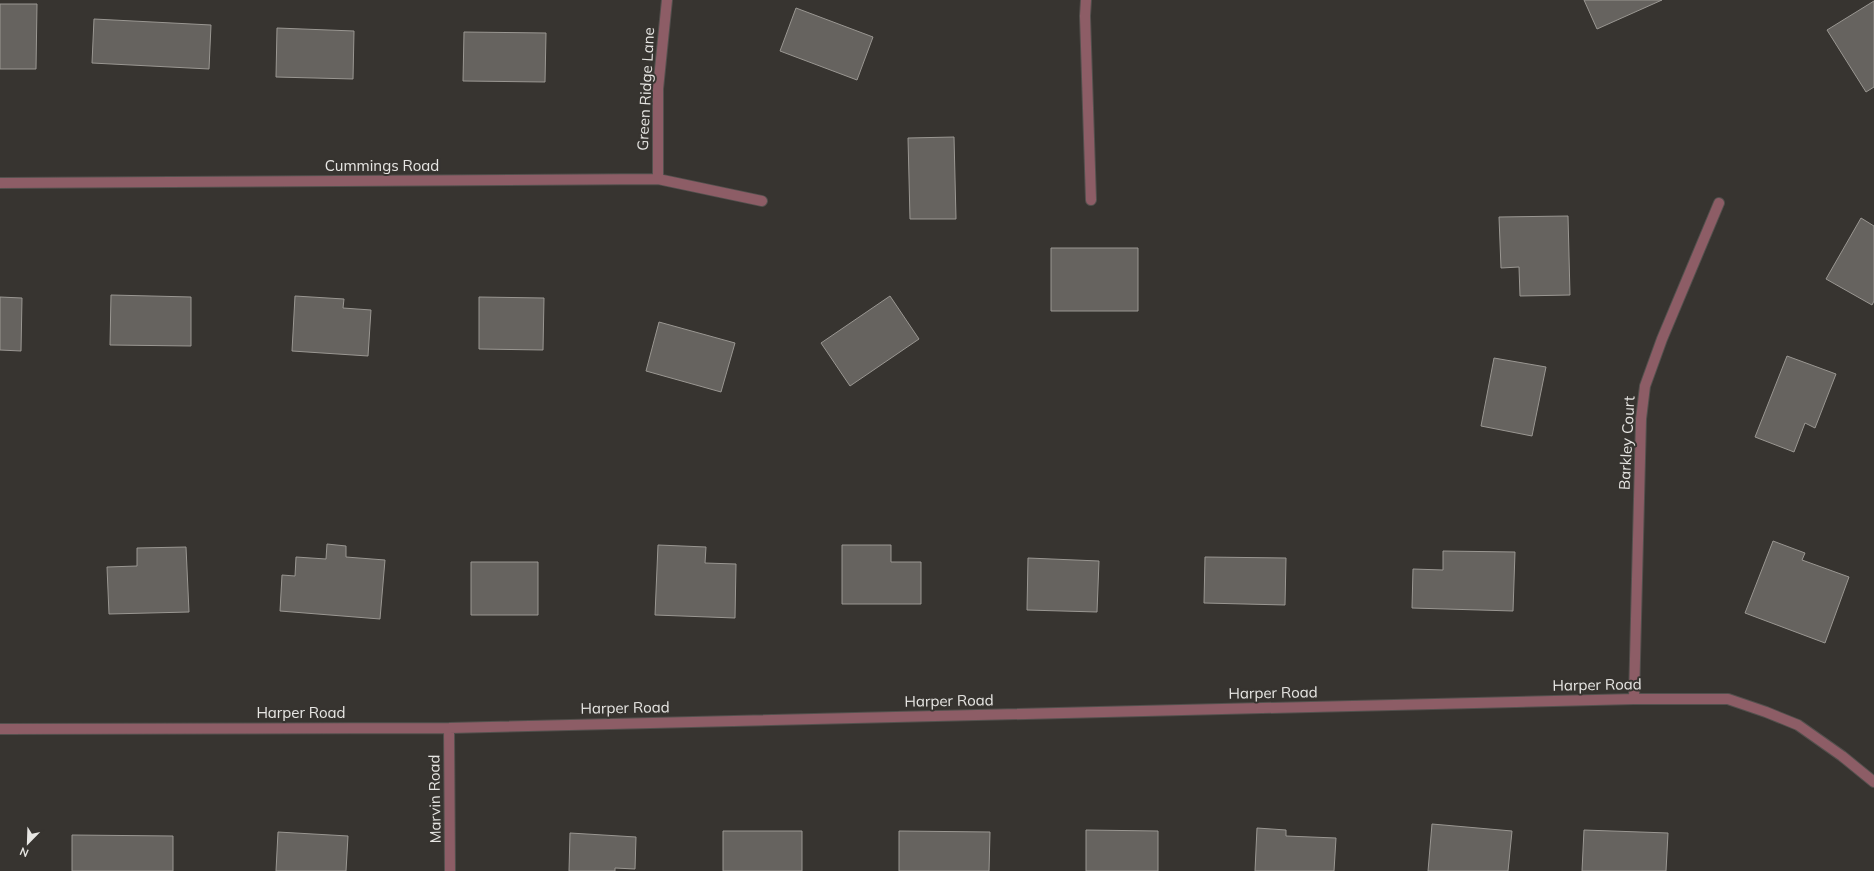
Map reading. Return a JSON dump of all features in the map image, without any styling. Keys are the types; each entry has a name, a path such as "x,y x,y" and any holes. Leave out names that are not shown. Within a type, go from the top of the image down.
{"street":[{"name":"Green Ridge Lane","path":"658,179 658,89 667,0"},
{"path":"1086,0 1085,16 1091,200"},
{"name":"Cummings Road","path":"0,183 658,179 762,201"},
{"name":"Barkley Court","path":"1634,699 1641,419 1645,386 1662,339 1720,203"},
{"name":"Harper Road","path":"0,729 449,728 1634,699 1728,699 1798,725 1842,756 1874,782"},
{"name":"Marvin Road","path":"449,728 450,871"}],"building":[{"path":"1584,0 1662,0 1597,29"},
{"path":"1874,1 1874,87 1866,92 1827,30"},
{"path":"0,4 37,4 36,69 0,69"},
{"path":"796,8 873,37 857,80 780,51"},
{"path":"94,19 211,25 209,69 92,63"},
{"path":"277,28 354,31 353,79 276,77"},
{"path":"464,32 546,33 545,82 463,81"},
{"path":"954,137 956,219 910,219 908,138"},
{"path":"1568,216 1570,295 1520,296 1519,267 1501,268 1499,217"},
{"path":"1861,218 1874,226 1874,301 1872,305 1826,279"},
{"path":"1051,248 1138,248 1138,311 1051,311"},
{"path":"111,295 191,297 191,346 110,345"},
{"path":"295,296 344,299 343,308 371,310 368,356 292,351"},
{"path":"890,296 919,339 850,386 821,343"},
{"path":"0,297 22,298 21,351 0,350"},
{"path":"479,297 544,298 543,350 479,349"},
{"path":"659,322 735,343 721,392 646,371"},
{"path":"1787,356 1836,374 1815,428 1805,423 1794,452 1755,437"},
{"path":"1494,358 1546,367 1532,436 1481,426"},
{"path":"1773,541 1805,553 1802,560 1849,577 1825,643 1745,613"},
{"path":"327,544 346,546 346,557 385,560 380,619 280,611 282,575 295,576 296,557 326,559"},
{"path":"658,545 706,547 705,563 736,564 735,618 655,615"},
{"path":"842,545 891,545 891,562 921,562 921,604 842,604"},
{"path":"186,547 189,612 109,614 107,567 137,566 137,548"},
{"path":"1443,551 1515,552 1513,611 1412,608 1413,569 1443,570"},
{"path":"1205,557 1286,558 1285,605 1204,603"},
{"path":"1028,558 1099,561 1097,612 1027,610"},
{"path":"471,562 538,562 538,615 471,615"},
{"path":"1432,824 1512,831 1508,871 1428,871"},
{"path":"1257,828 1286,830 1286,836 1336,838 1334,871 1255,871"},
{"path":"1086,830 1158,831 1158,871 1086,871"},
{"path":"1584,830 1668,833 1666,871 1582,871"},
{"path":"723,831 802,831 802,871 723,871"},
{"path":"899,831 990,832 989,871 899,871"},
{"path":"278,832 348,836 346,871 276,871"},
{"path":"570,833 636,837 635,869 615,868 615,871 569,871"},
{"path":"72,835 173,836 173,871 72,871"}]}
